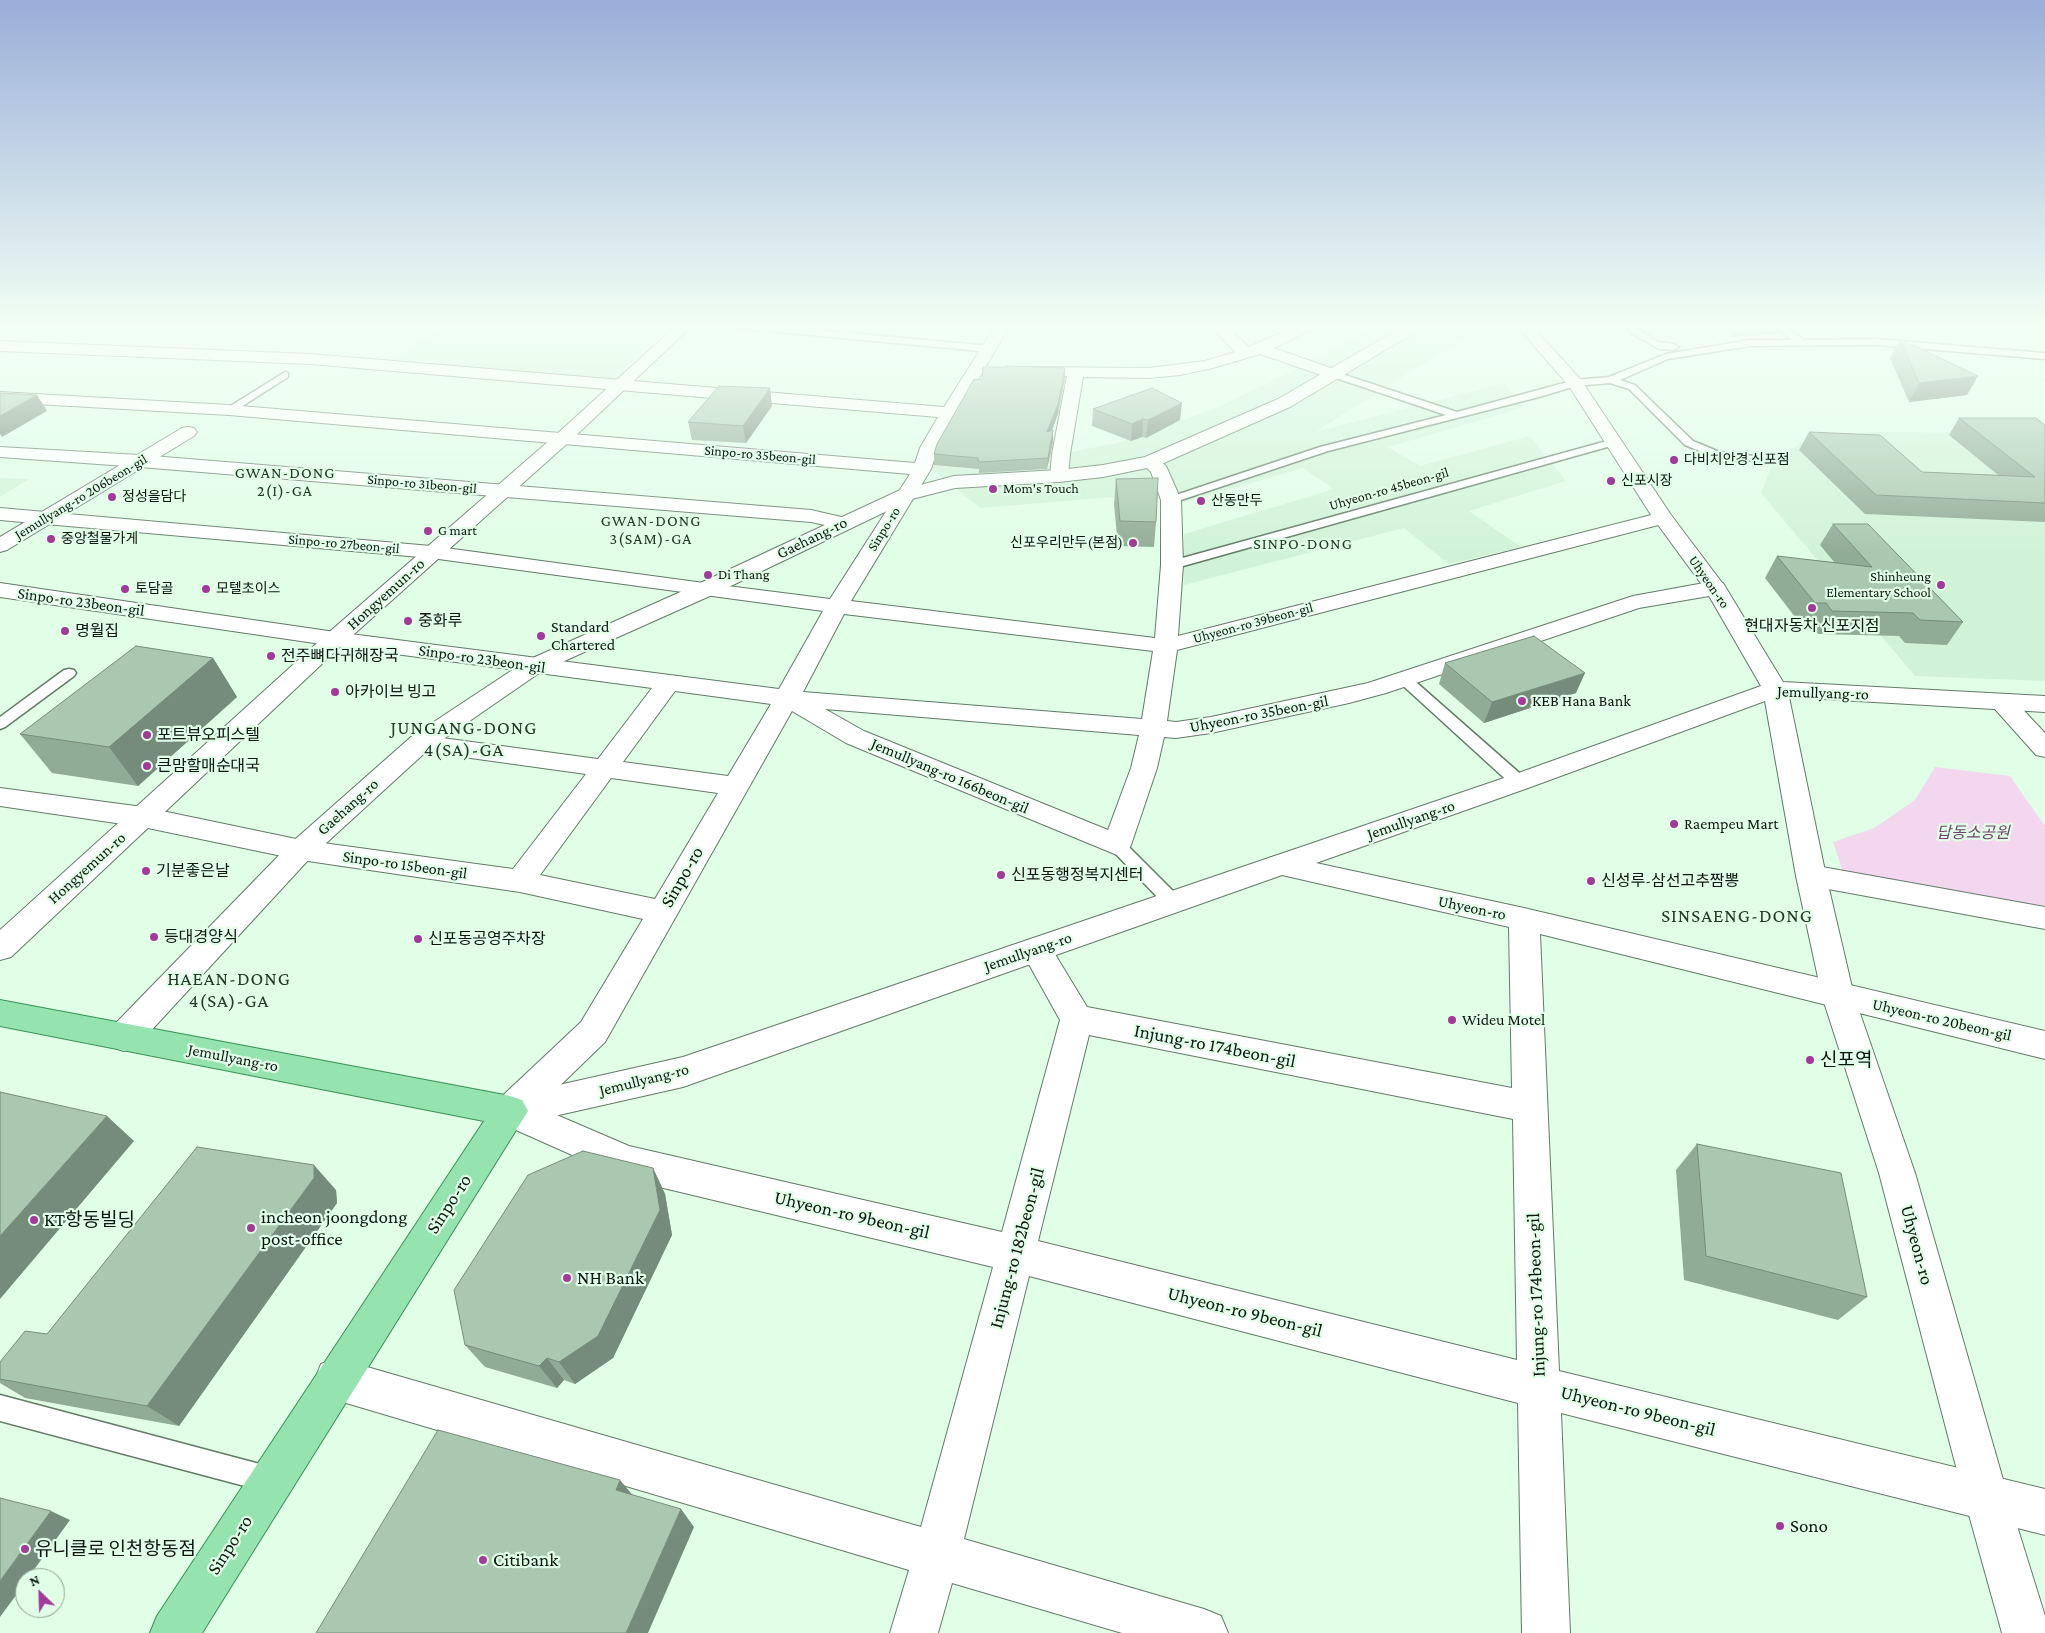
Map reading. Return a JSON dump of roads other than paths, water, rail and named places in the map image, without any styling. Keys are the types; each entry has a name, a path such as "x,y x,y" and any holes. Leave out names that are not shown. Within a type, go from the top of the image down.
{"main road":[{"name":"Jemullyang-ro","path":"0,1013 510,1111"},
{"name":"Sinpo-ro","path":"174,1633 510,1111"}],"street":[{"name":"Sinpo-ro 35beon-gil","path":"74,401 229,410 564,437 922,469"},
{"name":"Hongyemun-ro","path":"0,948 335,639 603,401"},
{"path":"805,401 949,413"},
{"name":"Sinpo-ro","path":"510,1111 593,1032 787,698 836,607 922,469 929,448 957,401"},
{"path":"1059,476 1071,401"},
{"name":"Gaehang-ro","path":"124,1037 300,850 420,743 534,666 704,590 905,495 954,482 1059,476 1103,471 1150,462 1289,401"},
{"name":"Uhyeon-ro","path":"1587,401 1663,518 1716,588 1775,689 1811,876 1838,996 1897,1173 1986,1497 2026,1633"},
{"name":"Jemullyang-ro 206beon-gil","path":"0,546 188,432"},
{"name":"Sinpo-ro 31beon-gil","path":"0,452 140,461 811,516 843,523"},
{"path":"1117,845 1144,768 1153,728 1166,646 1172,565 1171,500 1159,470 1150,462"},
{"name":"Sinpo-ro 27beon-gil","path":"0,514 432,552 836,607"},
{"name":"Uhyeon-ro 39beon-gil","path":"836,607 1166,646 1663,518"},
{"name":"Uhyeon-ro 35beon-gil","path":"787,698 1176,730 1211,725 1340,698 1404,679 1634,603 1716,588"},
{"name":"Sinpo-ro 23beon-gil","path":"0,590 335,639 787,698"},
{"path":"520,881 669,682"},
{"name":"Jemullyang-ro","path":"510,1111 682,1072 1519,782 1775,689 2045,704"},
{"name":"Jemullyang-ro 166beon-gil","path":"787,698 855,737 1117,845"},
{"path":"2003,703 2045,749"},
{"path":"420,743 735,786"},
{"name":"Sinpo-ro 15beon-gil","path":"0,797 143,817 300,850 520,881 662,912"},
{"name":"Uhyeon-ro","path":"1279,866 1524,919 1838,996"},
{"path":"1811,876 2045,918"},
{"name":"Injung-ro 174beon-gil","path":"1524,919 1546,1633"},
{"path":"1036,950 1077,1019"},
{"name":"Uhyeon-ro 20beon-gil","path":"1838,996 2045,1045"},
{"name":"Injung-ro 174beon-gil","path":"1077,1019 1530,1107"},
{"name":"Injung-ro 182beon-gil","path":"914,1633 937,1554 1077,1019"},
{"name":"Uhyeon-ro 9beon-gil","path":"510,1111 626,1162 1016,1254 1539,1387 1986,1497"},
{"path":"336,1379 1204,1633"},
{"path":"1986,1497 2045,1512"}],"lane":[{"path":"229,410 243,401"},
{"path":"1415,401 1456,415"},
{"path":"1171,500 1324,449 1507,401"},
{"path":"1646,401 1689,444 1699,449 1736,458 1757,458"},
{"name":"Uhyeon-ro 45beon-gil","path":"1172,565 1614,442"},
{"path":"0,724 69,673"},
{"path":"1404,679 1519,782"},
{"name":"Jemullyang-ro 166beon-gil","path":"1117,845 1172,901"},
{"path":"0,1408 272,1480"}],"place":[{"name":"다비치안경 신포점","path":"1674,460"},
{"name":"신포시장","path":"1611,481"},
{"name":"Mom's Touch","path":"993,489"},
{"name":"정성을담다","path":"112,497"},
{"name":"산동만두","path":"1201,501"},
{"name":"G mart","path":"428,531"},
{"name":"중앙철물가게","path":"51,539"},
{"name":"신포우리만두(본점)","path":"1133,543"},
{"name":"Di Thang","path":"708,575"},
{"name":"Shinheung Elementary School","path":"1941,585"},
{"name":"토담골","path":"125,589"},
{"name":"모텔초이스","path":"206,589"},
{"name":"현대자동차 신포지점","path":"1812,608"},
{"name":"중화루","path":"408,621"},
{"name":"명월집","path":"65,631"},
{"name":"Standard Chartered","path":"541,636"},
{"name":"전주뼈다귀해장국","path":"271,656"},
{"name":"아카이브 빙고","path":"335,692"},
{"name":"KEB Hana Bank","path":"1522,701"},
{"name":"포트뷰오피스텔","path":"147,735"},
{"name":"큰맘할매순대국","path":"147,766"},
{"name":"Raempeu Mart","path":"1674,824"},
{"name":"기분좋은날","path":"146,871"},
{"name":"신포동행정복지센터","path":"1001,875"},
{"name":"신성루-삼선고추짬뽕","path":"1591,881"},
{"name":"등대경양식","path":"154,937"},
{"name":"신포동공영주차장","path":"418,939"},
{"name":"Wideu Motel","path":"1452,1020"},
{"name":"신포역","path":"1810,1060"},
{"name":"KT항동빌딩","path":"34,1220"},
{"name":"incheon joongdong post-office","path":"251,1228"},
{"name":"NH Bank","path":"567,1278"},
{"name":"Sono","path":"1780,1526"},
{"name":"유니클로 인천항동점","path":"25,1549"},
{"name":"Citibank","path":"483,1560"}],"district":[{"name":"GWAN-DONG 2(I)-GA","path":"285,482"},
{"name":"GWAN-DONG 3(SAM)-GA","path":"651,530"},
{"name":"SINPO-DONG","path":"1303,544"},
{"name":"JUNGANG-DONG 4(SA)-GA","path":"464,739"},
{"name":"SINSAENG-DONG","path":"1737,916"},
{"name":"HAEAN-DONG 4(SA)-GA","path":"229,990"}],"park label":[{"name":"답동소공원","path":"1973,833"}]}
